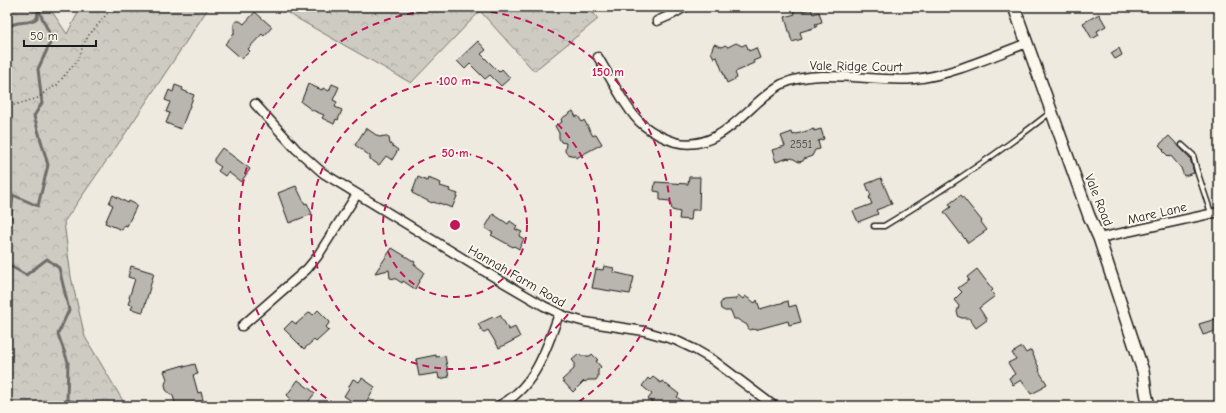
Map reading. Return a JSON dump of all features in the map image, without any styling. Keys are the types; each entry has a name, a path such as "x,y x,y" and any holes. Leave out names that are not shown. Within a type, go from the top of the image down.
{"main road":[{"name":"Vale Road","path":"1014,7 1089,216 1099,238 1143,371 1146,393 1150,406"}],"street":[{"path":"657,21 685,7"},
{"name":"Vale Ridge Court","path":"598,57 630,109 642,124 658,136 676,142 700,143 718,136 731,127 765,96 781,85 801,78 822,76 914,79 949,71 1027,44"},
{"name":"Hannah Farm Road","path":"255,104 311,164 323,173 544,306 559,314 586,322 644,332 675,340 712,360 774,406"},
{"path":"242,326 307,269 318,257 357,194"},
{"name":"Mare Lane","path":"1099,238 1215,213"},
{"path":"498,406 509,401 529,382 548,343 559,314"}],"lane":[{"path":"874,226 884,226 947,188 1025,133 1051,112"},
{"path":"1182,145 1193,155 1197,171 1215,213"}],"path":[{"path":"7,109 11,106 38,98 46,91 57,85 79,58 83,45 90,35 113,7"}],"green space":[{"path":"7,7 49,7 67,34 81,7 209,7 125,134 64,222 71,277 85,337 126,406 7,406"},
{"path":"277,7 589,7 598,19 534,71 480,11 411,83"}],"building":[{"path":"801,7 803,11 811,9 813,14 819,12 822,22 815,24 817,27 800,32 802,39 792,42 785,17 795,14 793,8"},
{"path":"255,12 272,27 264,36 262,34 248,49 250,51 242,59 225,44 234,34 234,24 236,21 240,21 244,24"},
{"path":"1099,14 1106,26 1097,31 1099,35 1092,39 1083,23"},
{"path":"478,41 486,50 481,54 499,72 502,69 510,78 501,86 490,75 485,79 470,64 465,69 457,61"},
{"path":"736,43 742,46 746,44 749,51 756,48 760,58 753,61 754,63 747,67 735,72 737,78 727,83 717,57 714,58 711,52 714,44 722,47 725,45 728,47"},
{"path":"1119,48 1122,55 1115,59 1111,53"},
{"path":"308,84 322,90 323,88 329,91 332,84 339,87 333,100 337,102 335,107 342,110 338,120 336,119 334,124 322,118 324,115 312,110 301,102"},
{"path":"175,85 194,95 181,129 166,123 170,113 166,112 170,102 165,100 169,90 173,92"},
{"path":"573,111 576,117 578,116 582,122 584,120 593,136 596,134 602,144 576,158 575,156 567,154 565,151 566,143 561,142 559,133 555,126 562,122 561,119"},
{"path":"366,128 379,137 385,136 389,138 390,144 398,150 392,160 386,156 379,165 355,145"},
{"path":"814,129 814,131 821,129 824,139 818,141 820,149 815,150 812,156 799,162 792,158 788,158 776,162 772,150 785,146 781,136 792,132 793,135"},
{"path":"1169,136 1190,158 1194,173 1184,176 1181,168 1171,156 1169,157 1163,151 1164,150 1159,145"},
{"path":"222,148 250,169 241,182 228,172 225,176 218,171 221,167 214,162 214,159"},
{"path":"418,177 427,181 428,178 441,183 440,186 450,189 449,191 458,194 452,208 439,203 432,203 412,193"},
{"path":"689,177 700,177 699,210 692,210 691,220 679,219 680,212 672,210 670,201 660,200 660,192 654,191 655,182 688,184"},
{"path":"881,178 892,204 876,210 878,214 858,222 853,211 872,204 869,197 871,196 866,184"},
{"path":"296,186 312,214 289,223 278,193"},
{"path":"113,195 128,203 129,201 137,205 127,226 124,225 122,230 105,223 113,205 109,203"},
{"path":"961,195 982,221 981,222 987,230 968,243 944,212 951,207 949,204"},
{"path":"493,214 508,224 510,221 517,226 515,229 522,232 519,236 524,239 519,249 491,235 493,233 485,228"},
{"path":"392,248 415,262 414,264 424,272 415,289 403,281 402,283 396,279 390,278 389,270 375,273"},
{"path":"131,266 154,273 143,312 131,309 133,305 128,304 135,279 128,277"},
{"path":"604,266 614,268 613,272 634,277 630,294 592,288 596,269 603,270"},
{"path":"977,269 993,290 991,292 995,296 979,308 987,320 976,328 969,318 959,317 957,312 959,306 954,300 962,292 958,288 969,280 967,277"},
{"path":"738,295 743,299 745,296 755,303 757,300 760,309 788,301 789,307 796,305 801,322 789,325 788,321 755,330 749,330 747,325 737,319 734,319 731,311 721,309 720,304 723,300 736,299"},
{"path":"318,310 330,322 326,327 329,330 316,342 314,340 304,349 284,329 292,321 296,324 310,312 313,315"},
{"path":"500,315 509,330 515,327 520,337 499,348 488,330 483,333 478,324"},
{"path":"1219,318 1219,330 1203,335 1199,324"},
{"path":"1022,347 1026,353 1031,350 1040,370 1039,371 1047,384 1042,387 1043,388 1031,394 1021,380 1013,385 1009,378 1015,374 1008,363 1016,359 1012,353"},
{"path":"579,354 581,356 590,356 592,354 598,360 596,361 601,367 598,370 598,377 596,380 584,381 573,392 562,380 574,369 574,362 572,360"},
{"path":"436,355 436,357 445,356 449,377 439,379 438,373 419,376 416,359"},
{"path":"195,364 198,374 193,375 198,393 201,392 204,404 197,406 176,406 173,396 166,390 165,384 167,379 164,371 184,365 184,367"},
{"path":"653,377 661,383 662,381 679,394 677,397 689,406 657,406 648,399 652,394 642,386 648,378 650,380"},
{"path":"362,378 375,387 364,406 347,406 350,400 344,396 348,388 353,379 359,382"},
{"path":"298,380 315,393 305,406 291,406 287,403 290,398 287,395"}],"waterway":[{"path":"7,249 13,195 38,206 48,165 34,116 42,103 38,69 52,39 37,7"},
{"path":"7,28 11,25 34,20 37,18 38,11"},
{"path":"7,264 26,275 47,259 59,268 69,310 58,334 68,362 67,400 87,406"}]}
